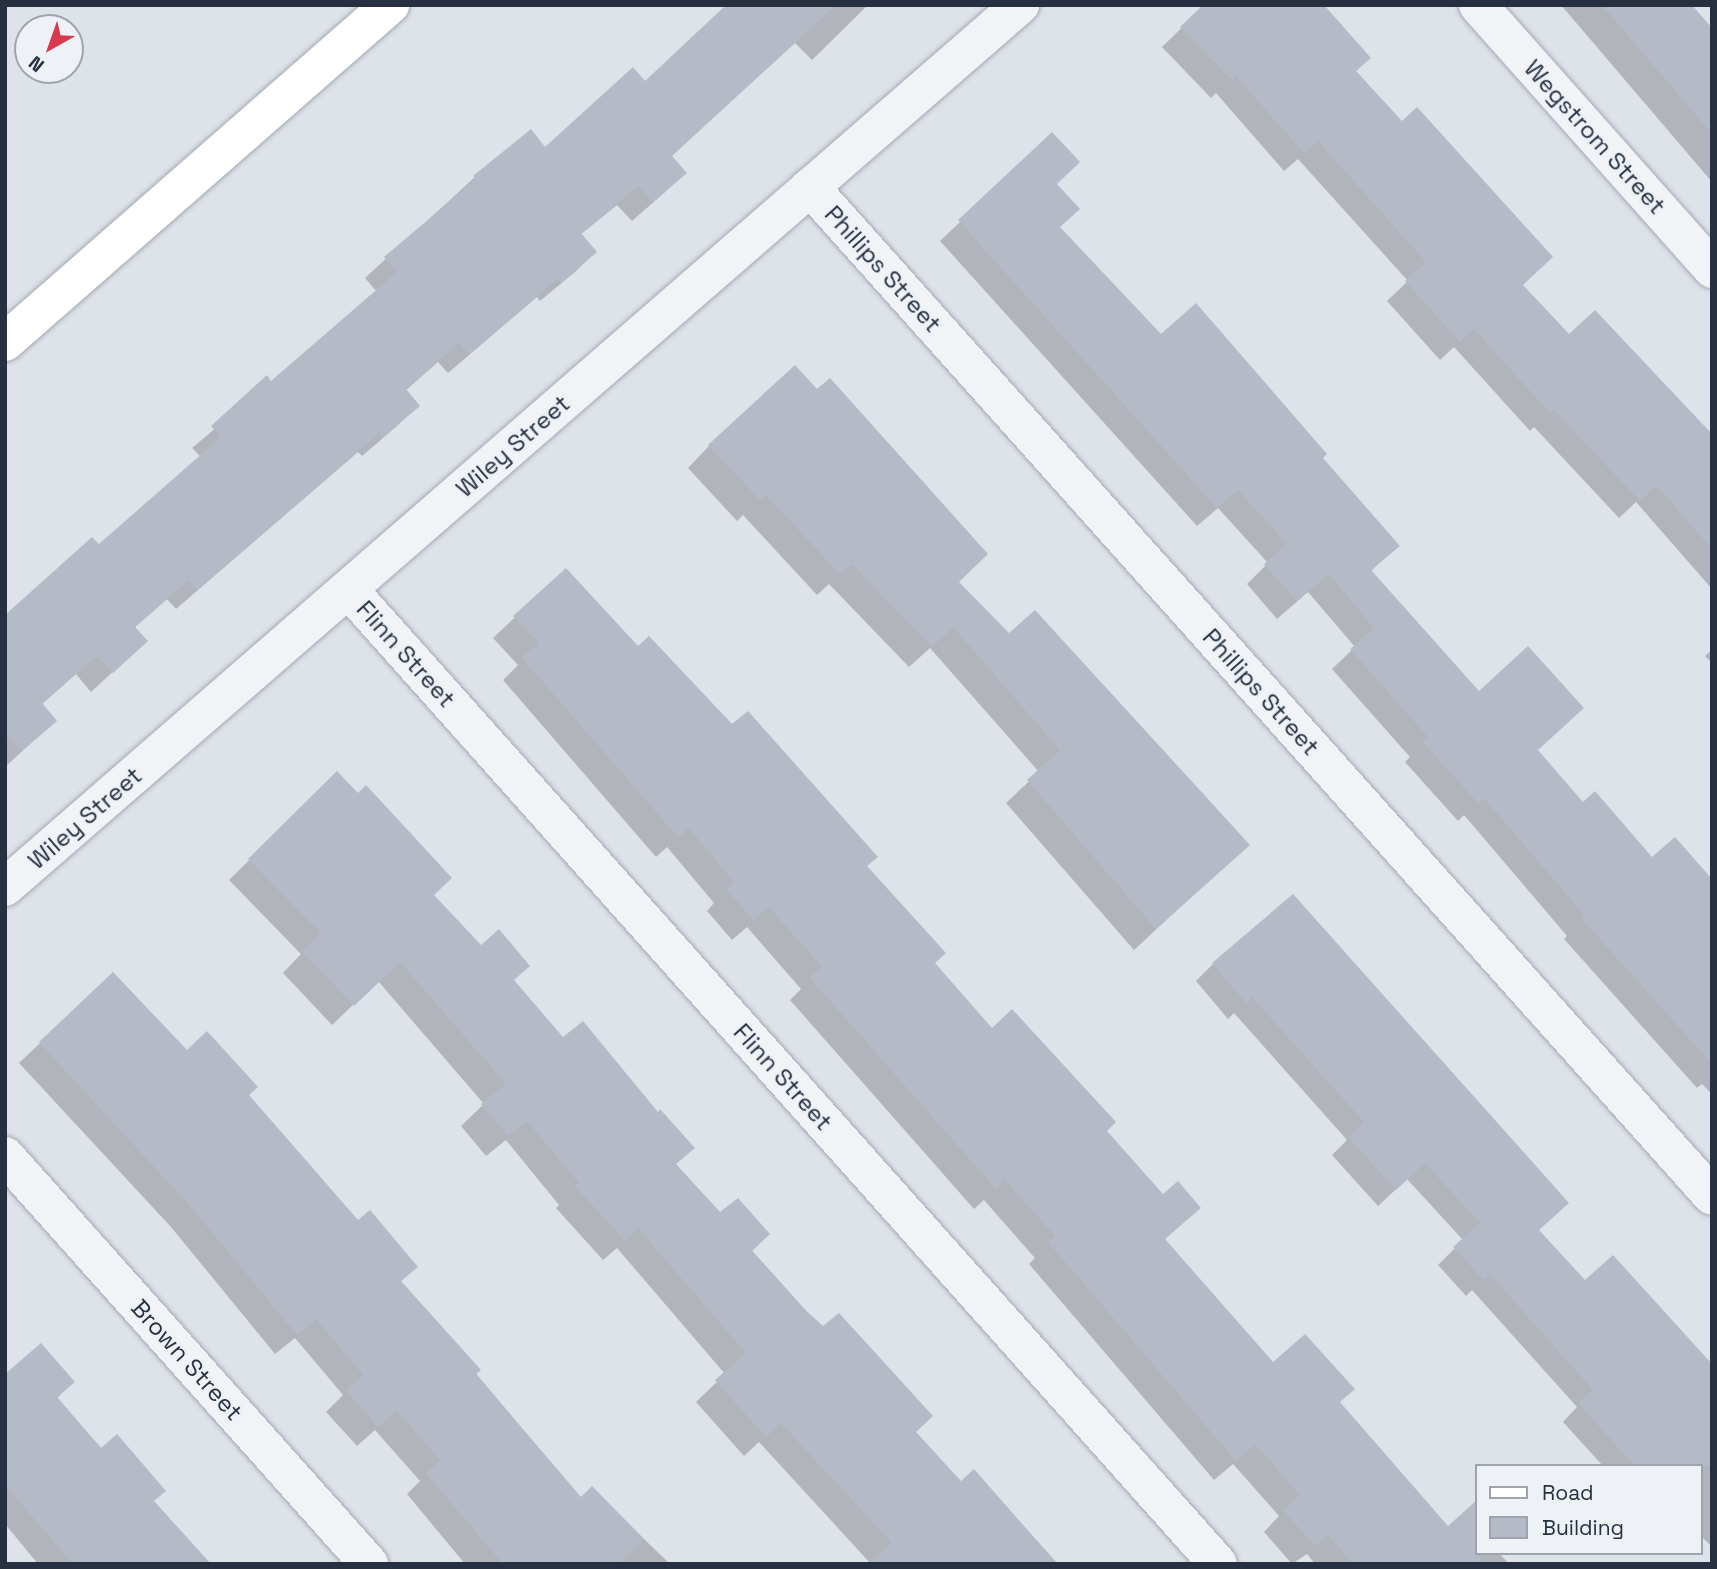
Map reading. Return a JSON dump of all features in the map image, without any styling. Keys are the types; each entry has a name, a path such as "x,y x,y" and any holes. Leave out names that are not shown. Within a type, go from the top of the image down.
{"main road":[{"path":"5,342 390,5"}],"street":[{"name":"Wiley Street","path":"5,887 1020,5"},
{"name":"Wegstrom Street","path":"1478,5 1712,269"},
{"name":"Phillips Street","path":"810,187 1712,1196"},
{"name":"Flinn Street","path":"349,590 1218,1564"},
{"name":"Brown Street","path":"5,1156 369,1564"}],"building":[{"path":"726,5 836,5 672,156 687,173 653,202 638,186 581,233 597,252 561,283 558,278 469,354 459,343 406,389 420,406 383,437 379,433 197,590 189,580 135,627 148,641 113,673 97,656 42,703 57,721 22,751 5,734 5,615 92,537 99,544 221,437 211,426 267,375 271,381 397,272 384,257 476,179 473,176 531,129 545,147 633,67 645,81"},
{"path":"1203,5 1324,5 1371,58 1356,71 1402,121 1417,107 1553,257 1523,285 1569,334 1595,310 1712,434 1712,549 1656,485 1640,501 1554,410 1550,413 1474,329 1460,342 1405,281 1426,262 1318,141 1304,153 1236,76 1232,80 1180,27"},
{"path":"1602,5 1692,5 1712,28 1712,134"},
{"path":"1052,132 1080,162 1057,184 1080,209 1060,227 1161,334 1196,303 1327,454 1323,458 1400,546 1371,570 1479,691 1528,646 1584,708 1538,750 1583,802 1595,791 1652,857 1675,837 1712,879 1712,1064 1582,919 1585,916 1484,798 1478,803 1423,742 1428,737 1350,649 1374,628 1329,574 1297,601 1264,564 1287,544 1238,490 1217,508 958,220"},
{"path":"795,365 817,389 830,378 988,554 959,582 1009,633 1035,610 1250,845 1156,929 1027,780 1060,750 953,627 932,647 852,564 840,574 766,495 760,500 708,445"},
{"path":"566,568 638,646 649,636 732,724 748,711 878,857 867,866 946,953 935,963 992,1028 1012,1009 1116,1122 1107,1131 1163,1194 1178,1181 1201,1208 1165,1239 1273,1362 1305,1334 1355,1389 1340,1402 1448,1526 1476,1501 1476,1555 1480,1555 1480,1564 1354,1564 1328,1535 1315,1546 1283,1510 1300,1495 1255,1444 1236,1461 1048,1242 1055,1236 1005,1180 996,1189 810,978 822,967 769,907 754,920 726,889 734,882 689,828 678,837 522,658 539,643 513,616"},
{"path":"337,771 358,793 366,785 452,878 434,895 481,945 499,929 530,966 514,980 563,1037 583,1021 658,1112 660,1109 695,1148 676,1164 720,1212 738,1198 770,1234 752,1251 800,1305 823,1326 839,1313 933,1416 916,1432 961,1481 974,1469 1057,1564 868,1564 892,1543 781,1423 766,1437 715,1380 746,1353 638,1228 625,1241 575,1186 579,1183 527,1121 508,1136 481,1104 506,1084 400,962 354,1006 302,951 321,933 248,859"},
{"path":"1293,894 1569,1203 1539,1230 1585,1280 1613,1255 1712,1364 1712,1466 1633,1464 1578,1403 1593,1390 1490,1274 1484,1280 1453,1247 1480,1223 1425,1163 1396,1190 1348,1137 1364,1122 1252,997 1246,1003 1212,963"},
{"path":"113,972 187,1050 207,1031 258,1087 249,1095 358,1220 370,1210 418,1267 401,1281 481,1370 476,1374 581,1497 592,1486 644,1539 619,1564 503,1564 426,1473 440,1460 397,1411 378,1427 346,1390 363,1375 316,1319 297,1335 191,1207 39,1042"},
{"path":"41,1343 75,1382 57,1397 101,1448 117,1434 166,1491 154,1501 211,1564 73,1564 5,1485 5,1374"}]}
